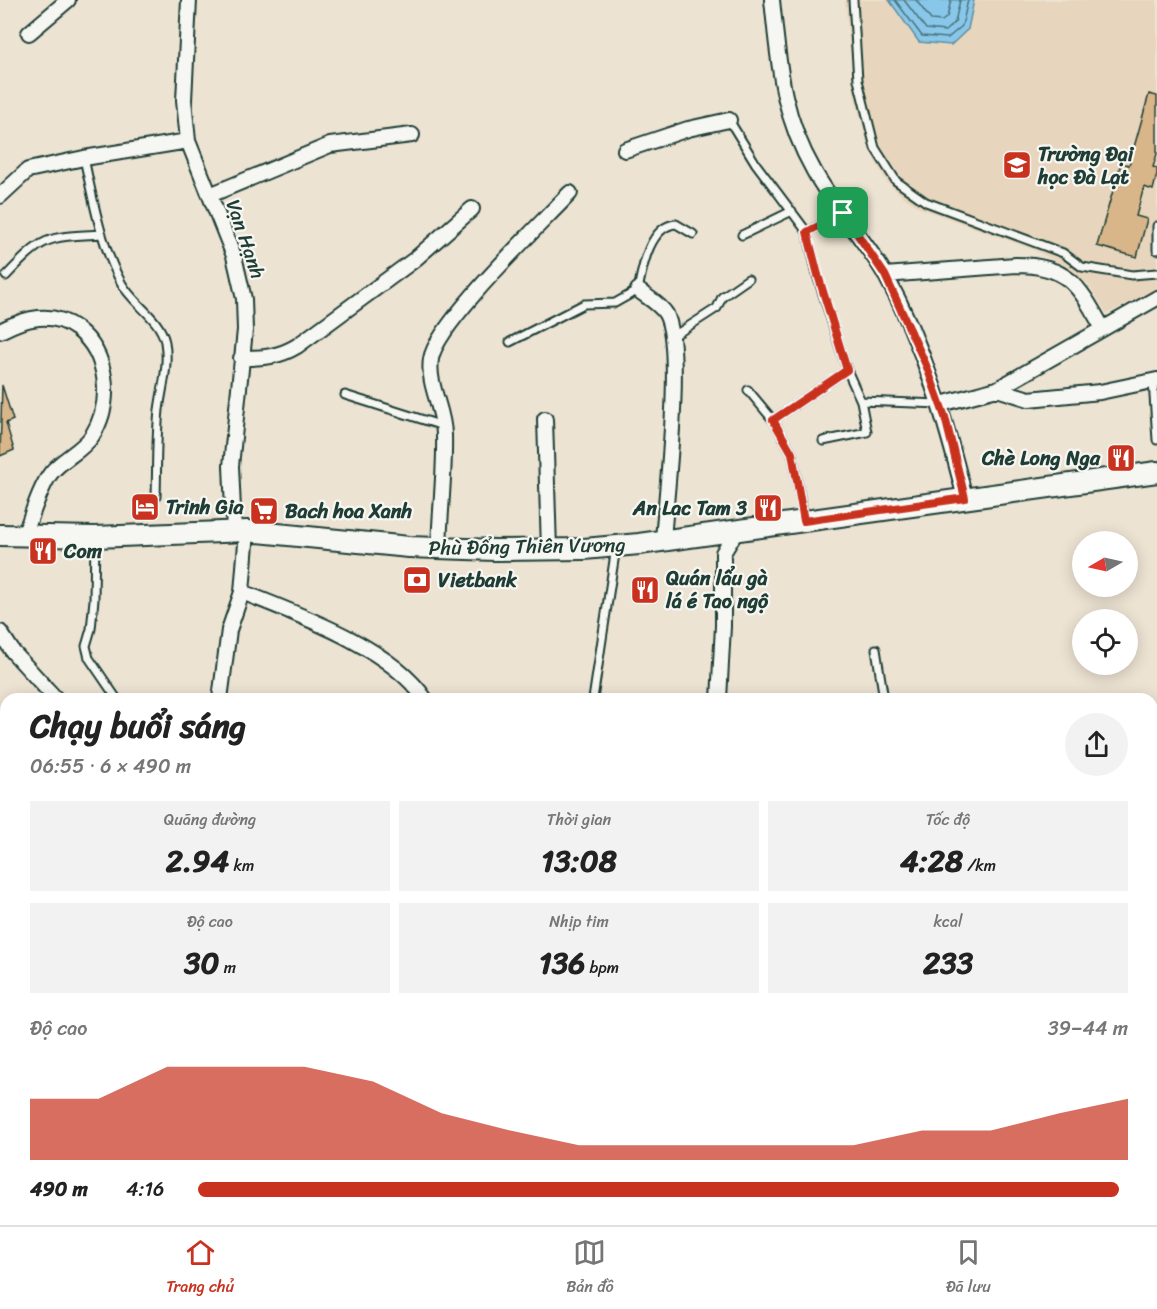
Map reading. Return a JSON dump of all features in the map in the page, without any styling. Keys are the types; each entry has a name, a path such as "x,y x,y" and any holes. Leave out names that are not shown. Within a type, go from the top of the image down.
{"main road":[{"name":"Phù Đổng Thiên Vương","path":"0,535 94,537 241,531 439,549 549,550 617,546 1157,472"}],"street":[{"path":"29,33 68,0"},
{"name":"Vạn Hạnh","path":"189,0 184,100 188,141 241,280 245,330 231,466 241,531 242,592 229,630 221,693"},
{"path":"772,0 782,94 793,129 814,172 885,275 941,404 965,498"},
{"path":"625,150 688,129 729,120"},
{"path":"210,195 330,145 412,135"},
{"path":"0,196 28,170 84,158 188,141"},
{"path":"439,549 443,426 431,380 431,358 438,340 452,319 570,193"},
{"path":"241,357 273,357 297,346 414,260 472,209"},
{"path":"885,275 1016,265 1056,270 1075,284 1102,327"},
{"path":"638,290 666,315 672,337 673,405 663,540"},
{"path":"941,404 996,389 1102,327 1157,298"},
{"path":"0,331 24,320 58,318 67,321 88,339 106,375 104,405 91,437 50,474 24,536"},
{"path":"996,389 1029,399 1100,392 1155,381"},
{"path":"545,419 549,550"},
{"path":"719,693 723,626 723,553 737,530"},
{"path":"242,592 344,636 394,667 419,693"},
{"path":"0,632 13,652 51,693"}],"lane":[{"path":"853,0 858,80 874,148 896,181 926,202 1063,253 1083,267 1132,275 1157,273"},
{"path":"729,120 756,164 787,202 807,232 847,370 861,401 867,432 823,441"},
{"path":"84,158 102,234 123,286 160,328 165,341 167,366 159,411 156,497"},
{"path":"742,235 792,211"},
{"path":"807,232 843,213"},
{"path":"510,342 584,304 615,303 638,290 650,247 659,233 676,224 693,234"},
{"path":"1157,226 1157,250"},
{"path":"6,276 36,246 54,237 102,234"},
{"path":"672,337 717,308 722,297 748,279"},
{"path":"773,420 847,370"},
{"path":"1155,381 1157,440"},
{"path":"748,390 773,420 792,453 804,521"},
{"path":"345,395 443,426"},
{"path":"861,401 941,404"},
{"path":"94,537 94,600 91,629 86,646 89,658 113,693"},
{"path":"594,693 617,546"},
{"path":"876,649 883,693"}],"shaded area":[{"name":"Trường Đại học Đà Lạt","path":"845,0 1157,0 1157,289 1107,314 1088,284 1071,270 1032,249 920,208 903,197 887,182 869,149 854,94"}],"water":[{"path":"889,0 974,0 968,29 951,45 919,42"}],"building":[{"path":"1149,94 1157,96 1157,154 1153,167 1157,168 1157,174 1153,190 1144,187 1136,216 1147,219 1137,257 1097,246 1121,163 1129,165"},
{"path":"2,385 13,420 6,423 14,450 0,456"}],"place":[{"name":"Trường Đại học Đà Lạt","path":"1017,165"},
{"name":"Chè Long Nga","path":"1121,458"},
{"name":"Trinh Gia","path":"145,507"},
{"name":"An Lac Tam 3","path":"768,508"},
{"name":"Bach hoa Xanh","path":"264,511"},
{"name":"Com","path":"43,551"},
{"name":"Vietbank","path":"417,580"},
{"name":"Quán lẩu gà lá é Tao ngộ","path":"645,590"}],"route":[{"path":"843,213 885,275 926,365 945,417 965,498 804,521 792,453 773,420 847,370 807,232 843,213"}]}
